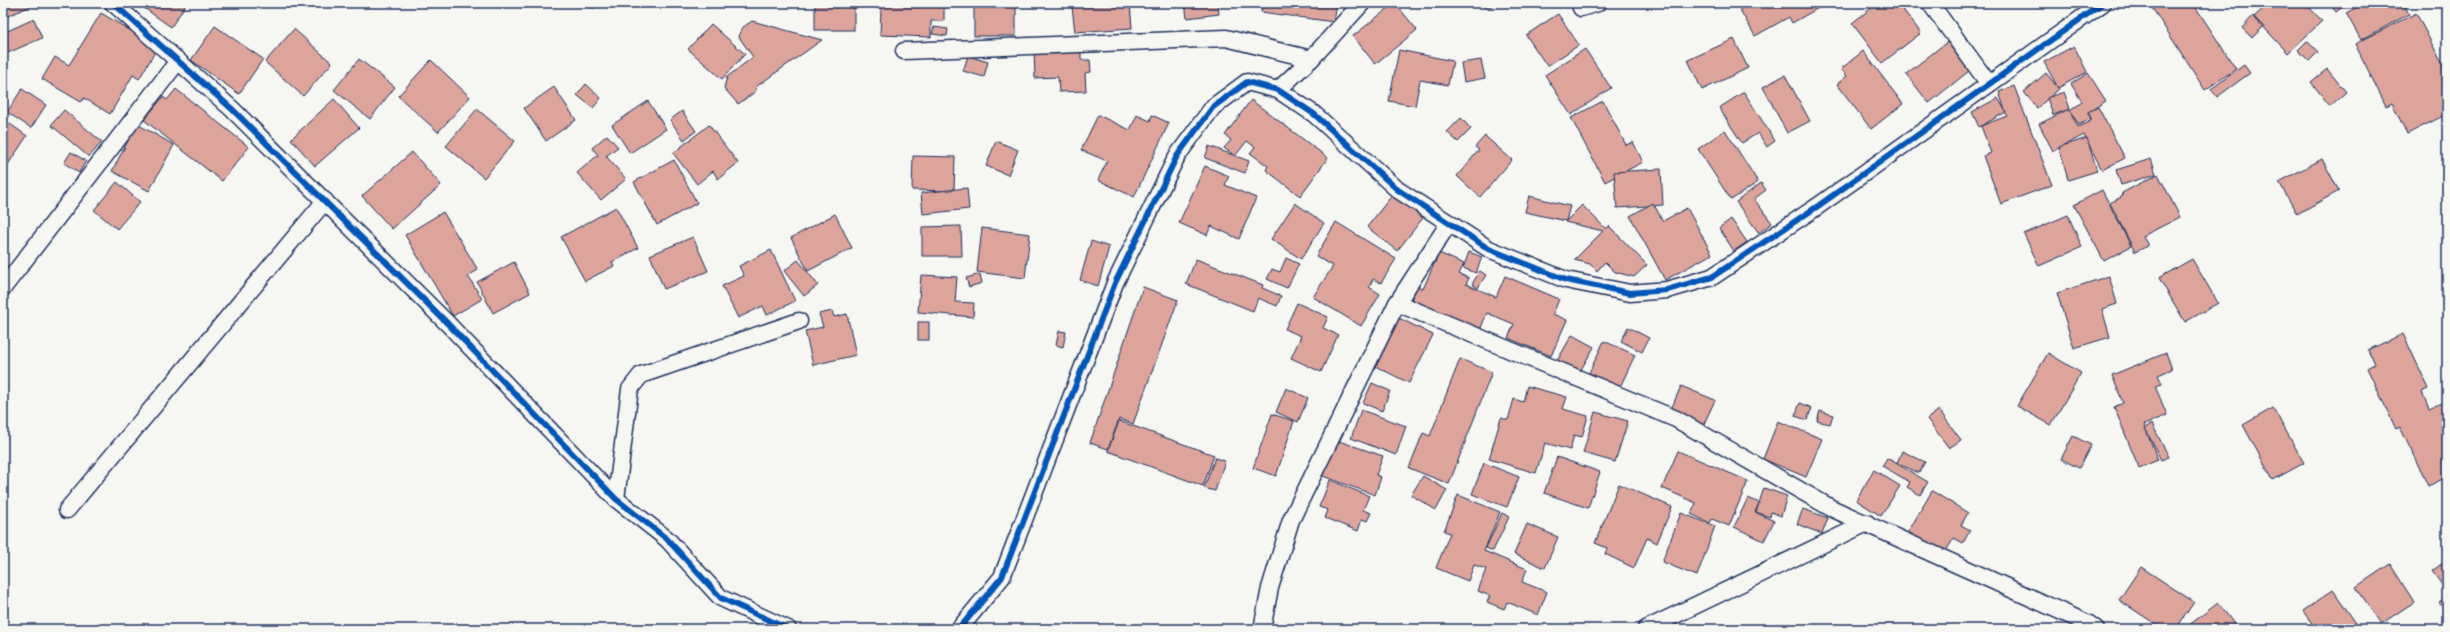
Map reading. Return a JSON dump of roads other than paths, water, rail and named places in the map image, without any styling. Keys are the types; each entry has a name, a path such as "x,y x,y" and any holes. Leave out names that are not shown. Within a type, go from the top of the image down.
{"street":[{"path":"113,3 232,109 448,324 616,499 667,539 722,598 788,629"},
{"path":"1278,90 1311,59 1362,3"},
{"path":"1581,8 1598,3"},
{"path":"1930,3 1989,84"},
{"path":"959,629 1002,577 1115,283 1177,156 1213,107 1247,82 1278,90 1314,114 1398,190 1489,249 1566,280 1630,293 1667,290 1712,277 1818,206 2103,3"},
{"path":"904,51 1226,38 1311,59"},
{"path":"3,288 178,61"},
{"path":"67,510 325,201"},
{"path":"1262,629 1270,588 1291,520 1397,303 1449,223"},
{"path":"1397,303 1676,419 1831,508 2006,584 2090,624 2096,629"},
{"path":"616,499 630,389 640,375 799,321"},
{"path":"1646,629 1867,523"}]}
